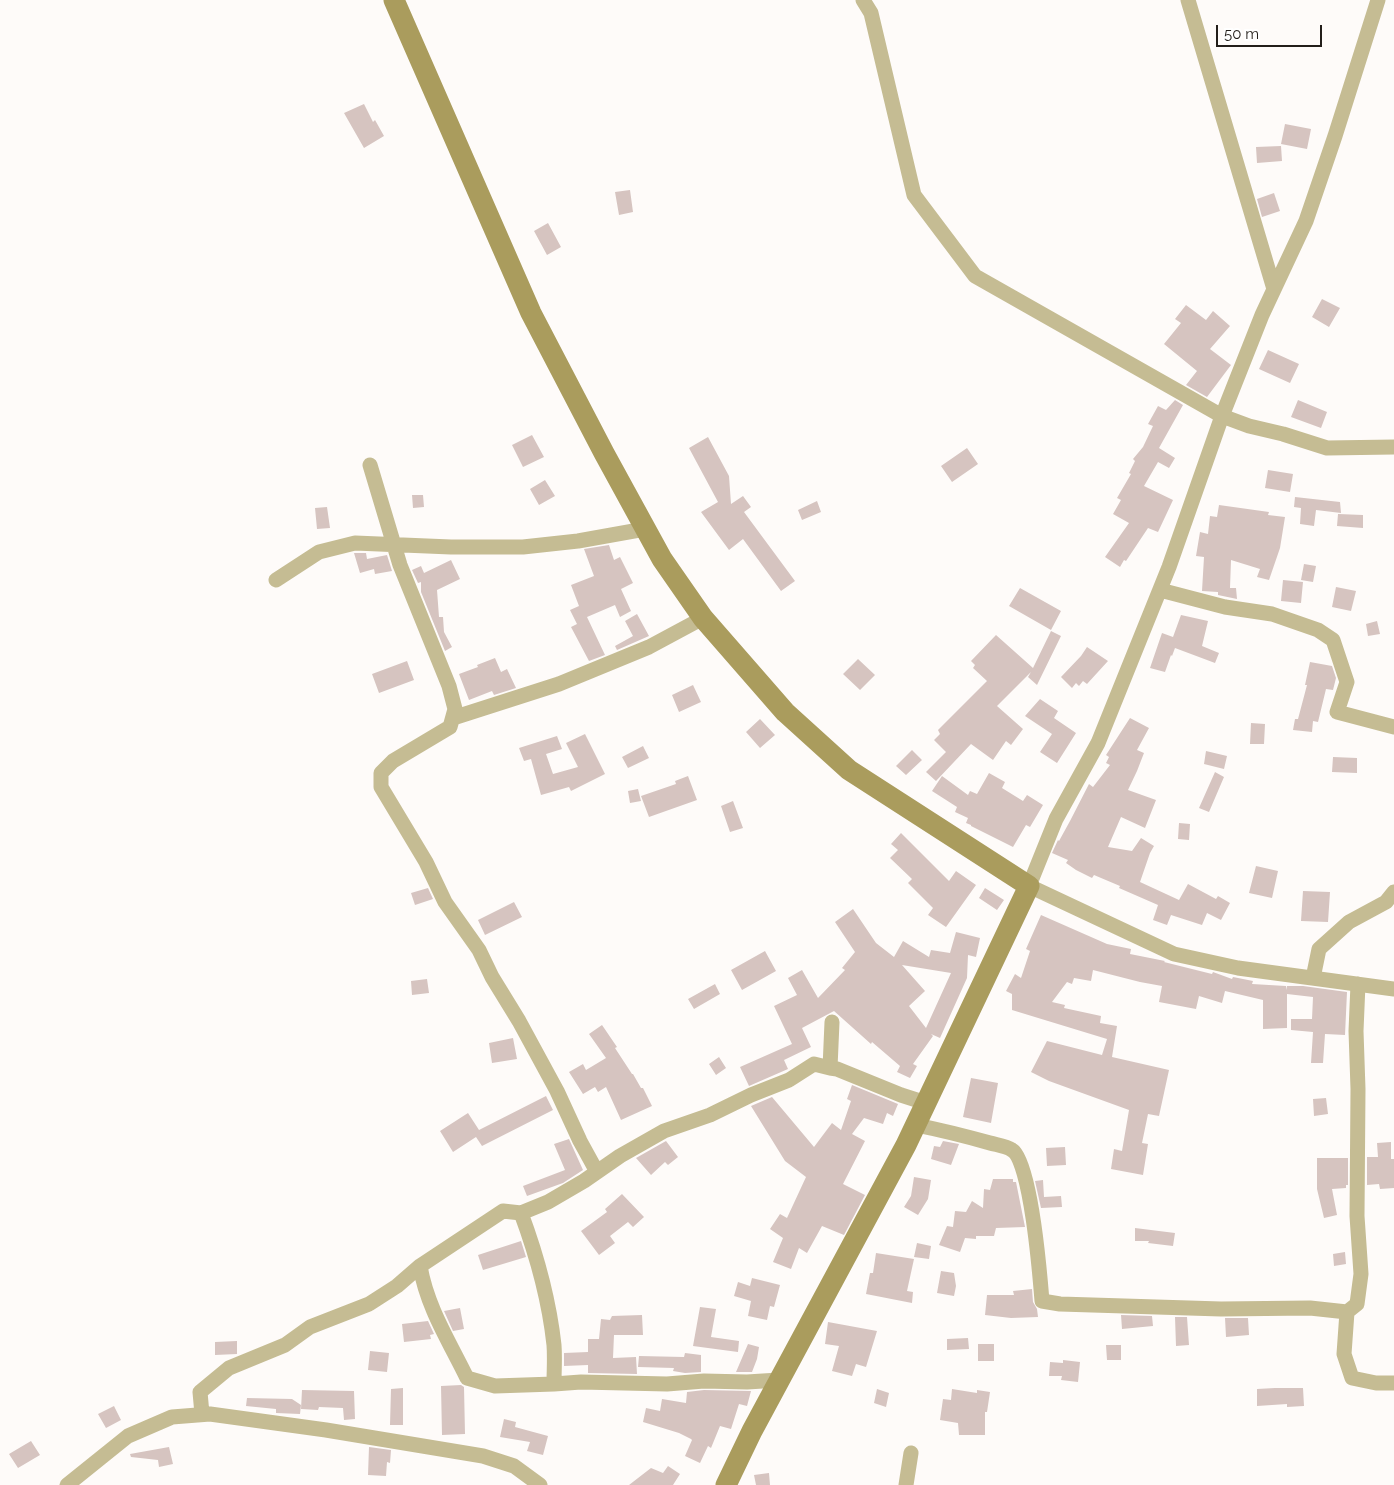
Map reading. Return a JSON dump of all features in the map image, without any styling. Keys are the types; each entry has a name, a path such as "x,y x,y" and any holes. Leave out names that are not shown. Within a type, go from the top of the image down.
{"street":[{"path":"394,0 531,313 645,529 662,559 703,618 785,712 849,770 1029,886 1174,954 1238,968 1394,989"},
{"path":"863,0 871,14 914,195 975,276 1222,416 1327,448 1394,447"},
{"path":"1188,0 1274,289"},
{"path":"726,1485 779,1380 906,1146 1029,886 1056,819 1098,744 1160,590 1222,416 1274,289 1306,221 1378,0"},
{"path":"370,465 394,545 414,602 449,686 456,709 450,727 393,761 382,773 382,787 426,862 446,902 478,950 519,1021 557,1091 580,1141 597,1172"},
{"path":"276,580 319,552 355,543 523,547 578,541 645,529"},
{"path":"1160,590 1225,607 1272,614 1318,630 1333,640 1347,682 1337,712 1394,727"},
{"path":"453,718 559,684 649,647 703,618"},
{"path":"1313,978 1319,949 1349,922 1386,902 1394,892"},
{"path":"916,1125 967,1136 1013,1150 1021,1161 1036,1235 1042,1301 1060,1304 1221,1309 1310,1308 1347,1312 1357,1304 1361,1274 1357,1207 1358,1089 1356,1030 1358,984"},
{"path":"830,1068 832,1022"},
{"path":"202,1414 200,1392 229,1368 284,1345 310,1327 369,1304 397,1286 420,1266 503,1211 521,1213 548,1202 620,1156 664,1131 710,1116 751,1095 789,1080 814,1064 837,1068 901,1095 926,1103"},
{"path":"521,1213 534,1246 543,1280 554,1346 554,1384"},
{"path":"420,1266 428,1302 467,1378 495,1386 581,1382 667,1384 704,1381 746,1382 779,1380"},
{"path":"1347,1312 1344,1354 1352,1378 1376,1383 1394,1383"},
{"path":"67,1485 128,1436 172,1417 202,1414 326,1430 483,1456 514,1466 540,1485"},
{"path":"906,1485 910,1453"}],"building":[{"path":"364,104 373,122 375,120 384,136 364,148 344,113"},
{"path":"1285,124 1311,129 1307,149 1281,144"},
{"path":"1281,146 1282,161 1257,163 1256,147"},
{"path":"630,190 633,212 619,215 615,192"},
{"path":"1274,193 1280,211 1262,217 1257,199"},
{"path":"548,223 561,247 547,255 534,231"},
{"path":"1322,299 1340,308 1329,327 1312,317"},
{"path":"1186,305 1206,320 1213,311 1230,326 1210,349 1231,365 1207,397 1186,385 1197,371 1164,344 1181,323 1175,319"},
{"path":"1268,350 1299,364 1290,383 1259,369"},
{"path":"1175,400 1183,405 1159,448 1175,458 1169,468 1158,462 1144,486 1173,500 1158,532 1148,528 1120,567 1105,557 1129,523 1113,514 1121,500 1117,498 1131,474 1129,473 1135,461 1133,459 1143,447 1153,426 1148,424 1158,406 1166,410"},
{"path":"1298,400 1327,412 1321,428 1291,417"},
{"path":"532,435 544,457 523,467 512,445"},
{"path":"708,437 729,476 731,504 743,496 751,507 744,512 795,581 781,591 743,539 729,550 701,512 718,502 689,448"},
{"path":"967,448 978,464 952,482 941,466"},
{"path":"1268,470 1293,474 1290,492 1265,488"},
{"path":"545,480 555,496 539,505 530,489"},
{"path":"412,495 423,495 424,507 413,508"},
{"path":"1295,497 1340,502 1341,513 1316,510 1314,526 1300,524 1301,508 1294,507"},
{"path":"817,501 821,512 802,520 798,510"},
{"path":"1219,505 1269,512 1268,515 1285,517 1280,548 1269,580 1257,577 1260,569 1231,560 1230,588 1236,588 1237,599 1218,595 1218,592 1202,591 1204,557 1196,556 1200,532 1208,534 1210,516 1217,517"},
{"path":"327,507 330,528 317,529 315,508"},
{"path":"1338,514 1363,515 1363,528 1337,526"},
{"path":"609,545 614,560 620,557 633,583 621,589 631,611 620,617 615,605 587,617 605,655 589,661 571,627 577,624 570,610 579,606 571,585 594,576 584,549"},
{"path":"354,553 366,553 367,559 387,555 392,571 375,574 374,569 360,573"},
{"path":"451,560 460,579 437,590 439,617 443,617 444,632 452,647 445,651 421,592 421,582 418,583 412,570 421,566 424,573"},
{"path":"1304,564 1316,566 1313,582 1301,580"},
{"path":"1283,580 1303,582 1301,603 1281,601"},
{"path":"1336,587 1356,591 1351,611 1332,607"},
{"path":"1020,588 1061,611 1051,630 1009,606"},
{"path":"637,614 649,636 617,650 615,646 633,636 625,621"},
{"path":"1181,615 1208,621 1202,646 1219,653 1215,663 1175,648 1165,672 1150,668 1162,633 1173,637"},
{"path":"1377,621 1380,634 1368,636 1366,624"},
{"path":"1051,631 1061,636 1037,685 1028,677 1031,672 997,706 1023,729 1011,745 1006,741 993,760 971,744 936,781 926,772 946,752 934,740 940,734 938,730 987,681 973,668 975,665 971,661 996,635 1033,668"},
{"path":"1087,647 1108,661 1087,684 1083,681 1079,686 1076,683 1072,688 1061,677"},
{"path":"495,658 501,672 507,669 516,688 494,695 492,691 469,700 459,674"},
{"path":"858,659 875,675 860,690 843,674"},
{"path":"407,661 414,680 379,693 372,674"},
{"path":"1310,662 1332,666 1336,678 1333,690 1326,689 1318,722 1313,721 1312,732 1293,730 1295,719 1298,719 1307,685 1305,685"},
{"path":"693,685 701,702 679,712 672,695"},
{"path":"1040,699 1058,711 1054,718 1076,733 1057,763 1040,752 1052,734 1025,716"},
{"path":"1130,718 1149,728 1137,750 1144,753 1128,790 1156,800 1145,828 1121,817 1108,847 1132,851 1141,838 1154,846 1140,882 1179,900 1188,884 1216,899 1218,896 1230,903 1221,920 1207,913 1202,925 1171,915 1167,925 1153,920 1158,905 1094,875 1092,878 1066,863 1068,860 1052,853 1089,784 1093,787 1110,765 1106,763 1109,757 1106,755"},
{"path":"760,719 775,735 760,748 746,732"},
{"path":"1251,723 1265,724 1264,744 1250,744"},
{"path":"585,734 605,774 571,791 569,787 541,795 531,759 524,761 519,748 557,736 562,749 546,754 553,774 578,767 566,743"},
{"path":"643,746 649,758 628,768 622,757"},
{"path":"912,750 922,760 906,775 896,766"},
{"path":"1206,751 1227,756 1224,769 1204,764"},
{"path":"1333,757 1357,758 1357,773 1332,772"},
{"path":"1215,772 1224,777 1209,812 1199,808"},
{"path":"989,773 1005,782 1002,788 1023,801 1027,795 1043,805 1030,827 1026,825 1013,847 966,823 968,818 955,812 957,807 932,791 942,776 968,795 970,791 977,794"},
{"path":"688,776 697,800 649,817 641,796 676,784 675,781"},
{"path":"638,789 641,801 630,803 628,791"},
{"path":"733,801 743,828 730,832 721,806"},
{"path":"1179,823 1190,824 1189,840 1178,839"},
{"path":"901,833 949,881 956,871 976,885 946,927 928,915 933,908 908,883 912,879 890,858 898,850 891,844"},
{"path":"1256,866 1278,871 1272,898 1249,893"},
{"path":"428,888 433,899 415,905 411,893"},
{"path":"985,888 1004,900 997,910 979,898"},
{"path":"1303,891 1330,892 1328,922 1301,921"},
{"path":"514,902 522,917 485,935 478,920"},
{"path":"853,909 876,943 894,957 903,941 929,957 931,950 950,953 956,932 980,938 976,957 968,955 967,978 940,1038 931,1034 933,1036 913,1064 917,1066 910,1078 897,1072 900,1066 872,1042 871,1044 834,1011 802,1028 811,1047 784,1060 788,1069 749,1086 740,1067 792,1044 774,1006 797,995 788,978 802,970 818,998 845,970 842,968 855,952 835,922","holes":["902,965 951,973 926,1028 909,1006 925,991"]},
{"path":"1041,915 1107,944 1131,949 1130,954 1212,974 1213,972 1232,979 1233,977 1253,981 1252,984 1286,986 1286,990 1287,986 1303,986 1347,992 1345,1035 1325,1034 1323,1063 1311,1063 1313,1032 1291,1030 1291,1019 1312,1019 1313,997 1287,994 1287,1028 1263,1029 1263,1000 1225,991 1222,1003 1199,996 1196,1009 1159,1002 1162,986 1093,970 1091,981 1074,978 1072,984 1067,982 1052,1002 1065,1005 1064,1008 1101,1016 1100,1023 1117,1026 1112,1057 1169,1070 1159,1116 1148,1114 1142,1143 1148,1144 1143,1175 1111,1169 1114,1149 1122,1151 1129,1110 1049,1081 1031,1072 1047,1041 1102,1055 1107,1039 1012,1010 1012,994 1006,991 1015,974 1021,978 1030,951 1026,949"},
{"path":"765,951 776,971 742,990 731,970"},
{"path":"427,979 429,993 412,995 411,981"},
{"path":"715,984 720,994 694,1009 688,999"},
{"path":"602,1025 641,1088 643,1088 652,1106 621,1120 606,1087 598,1092 595,1087 583,1094 569,1072 583,1064 586,1070 606,1058 589,1034"},
{"path":"513,1038 517,1059 492,1063 489,1043"},
{"path":"719,1057 726,1068 716,1075 709,1064"},
{"path":"971,1078 998,1083 991,1123 963,1117"},
{"path":"852,1085 898,1104 893,1116 887,1113 883,1124 864,1118 852,1134 865,1141 843,1184 865,1195 844,1235 822,1226 807,1253 799,1248 791,1269 773,1262 783,1238 770,1229 780,1214 787,1218 806,1177 785,1161 751,1106 772,1097 814,1147 832,1123 841,1130 851,1101 847,1099"},
{"path":"546,1096 553,1110 482,1146 476,1137 453,1152 440,1131 468,1113 479,1130"},
{"path":"1326,1098 1328,1114 1314,1116 1313,1099"},
{"path":"569,1139 583,1170 563,1183 527,1196 523,1186 565,1170 554,1144"},
{"path":"666,1141 678,1157 668,1165 665,1162 651,1175 636,1158"},
{"path":"943,1141 959,1144 951,1165 931,1159 934,1146 940,1147"},
{"path":"1391,1142 1391,1159 1394,1159 1394,1188 1380,1189 1379,1184 1367,1185 1367,1157 1378,1157 1377,1143"},
{"path":"1065,1147 1066,1165 1047,1166 1046,1148"},
{"path":"1317,1158 1348,1158 1348,1185 1346,1185 1346,1188 1332,1189 1337,1215 1324,1218 1317,1189"},
{"path":"914,1177 931,1180 928,1199 918,1215 904,1207 911,1196"},
{"path":"993,1179 1013,1179 1013,1182 1016,1182 1025,1227 996,1228 994,1236 976,1236 976,1239 965,1238 960,1252 939,1245 947,1226 953,1227 955,1211 966,1212 972,1201 983,1208 984,1189 990,1190"},
{"path":"1043,1180 1044,1197 1061,1196 1062,1207 1041,1208 1035,1181"},
{"path":"622,1194 644,1217 633,1227 628,1222 610,1236 615,1243 599,1255 581,1231 607,1212 605,1209"},
{"path":"1135,1228 1175,1233 1173,1246 1148,1243 1149,1241 1135,1241"},
{"path":"521,1241 526,1257 483,1270 478,1255"},
{"path":"917,1243 931,1246 929,1259 914,1257"},
{"path":"1345,1252 1346,1264 1334,1266 1333,1254"},
{"path":"876,1253 914,1259 907,1291 913,1292 912,1303 866,1294 870,1273 873,1273"},
{"path":"941,1271 954,1273 956,1286 954,1296 937,1293"},
{"path":"752,1278 780,1285 774,1307 770,1306 767,1320 748,1316 751,1301 734,1296 738,1282 750,1286"},
{"path":"1032,1289 1033,1302 1037,1309 1038,1317 1011,1318 985,1315 987,1295 1014,1295 1013,1291"},
{"path":"700,1307 716,1309 711,1337 739,1341 738,1352 693,1346"},
{"path":"460,1308 464,1329 453,1331 444,1311"},
{"path":"642,1315 643,1335 614,1335 613,1358 636,1357 637,1374 588,1373 588,1365 564,1366 564,1353 588,1352 588,1339 599,1339 601,1319 610,1320 612,1316"},
{"path":"1121,1315 1152,1316 1153,1326 1122,1329"},
{"path":"1175,1317 1187,1317 1189,1345 1176,1346"},
{"path":"1225,1318 1248,1318 1249,1335 1226,1337"},
{"path":"428,1321 434,1334 430,1335 431,1339 404,1342 402,1324"},
{"path":"828,1322 877,1331 866,1367 856,1364 852,1376 832,1371 839,1346 825,1344"},
{"path":"968,1338 969,1349 947,1350 947,1339"},
{"path":"237,1341 237,1354 215,1355 215,1342"},
{"path":"748,1344 759,1347 752,1372 736,1372"},
{"path":"978,1344 994,1344 994,1361 978,1361"},
{"path":"1106,1345 1121,1345 1121,1360 1107,1360"},
{"path":"370,1351 389,1353 387,1372 368,1370"},
{"path":"685,1353 701,1355 701,1372 685,1373 673,1371 674,1368 638,1367 639,1356 684,1357"},
{"path":"1063,1360 1080,1362 1078,1382 1061,1380 1062,1376 1049,1376 1050,1362 1063,1363"},
{"path":"461,1385 464,1387 465,1434 442,1435 441,1386"},
{"path":"403,1388 403,1425 390,1425 391,1389"},
{"path":"1303,1388 1304,1406 1287,1407 1287,1404 1257,1406 1257,1389"},
{"path":"877,1389 889,1393 886,1407 874,1403"},
{"path":"952,1389 977,1393 977,1390 990,1392 987,1412 985,1412 985,1435 959,1435 958,1423 940,1420 943,1399 951,1400"},
{"path":"302,1390 354,1391 355,1419 344,1420 343,1408 319,1407 318,1410 301,1409"},
{"path":"704,1390 751,1391 747,1406 739,1404 731,1429 720,1426 711,1448 708,1446 700,1463 685,1456 691,1439 679,1433 643,1422 646,1408 660,1411 662,1399 686,1403 687,1392"},
{"path":"247,1398 292,1399 301,1405 300,1414 276,1413 276,1409 246,1406"},
{"path":"114,1406 121,1420 106,1428 98,1414"},
{"path":"504,1419 516,1422 515,1427 548,1436 543,1455 527,1451 530,1442 500,1437"},
{"path":"31,1441 40,1455 18,1468 9,1454"},
{"path":"169,1447 173,1464 159,1467 158,1460 131,1457 130,1454"},
{"path":"369,1447 391,1450 390,1463 387,1462 386,1476 368,1475"},
{"path":"668,1466 680,1474 673,1485 629,1485 651,1468 663,1473"},
{"path":"769,1473 770,1485 756,1485 754,1475"}]}
